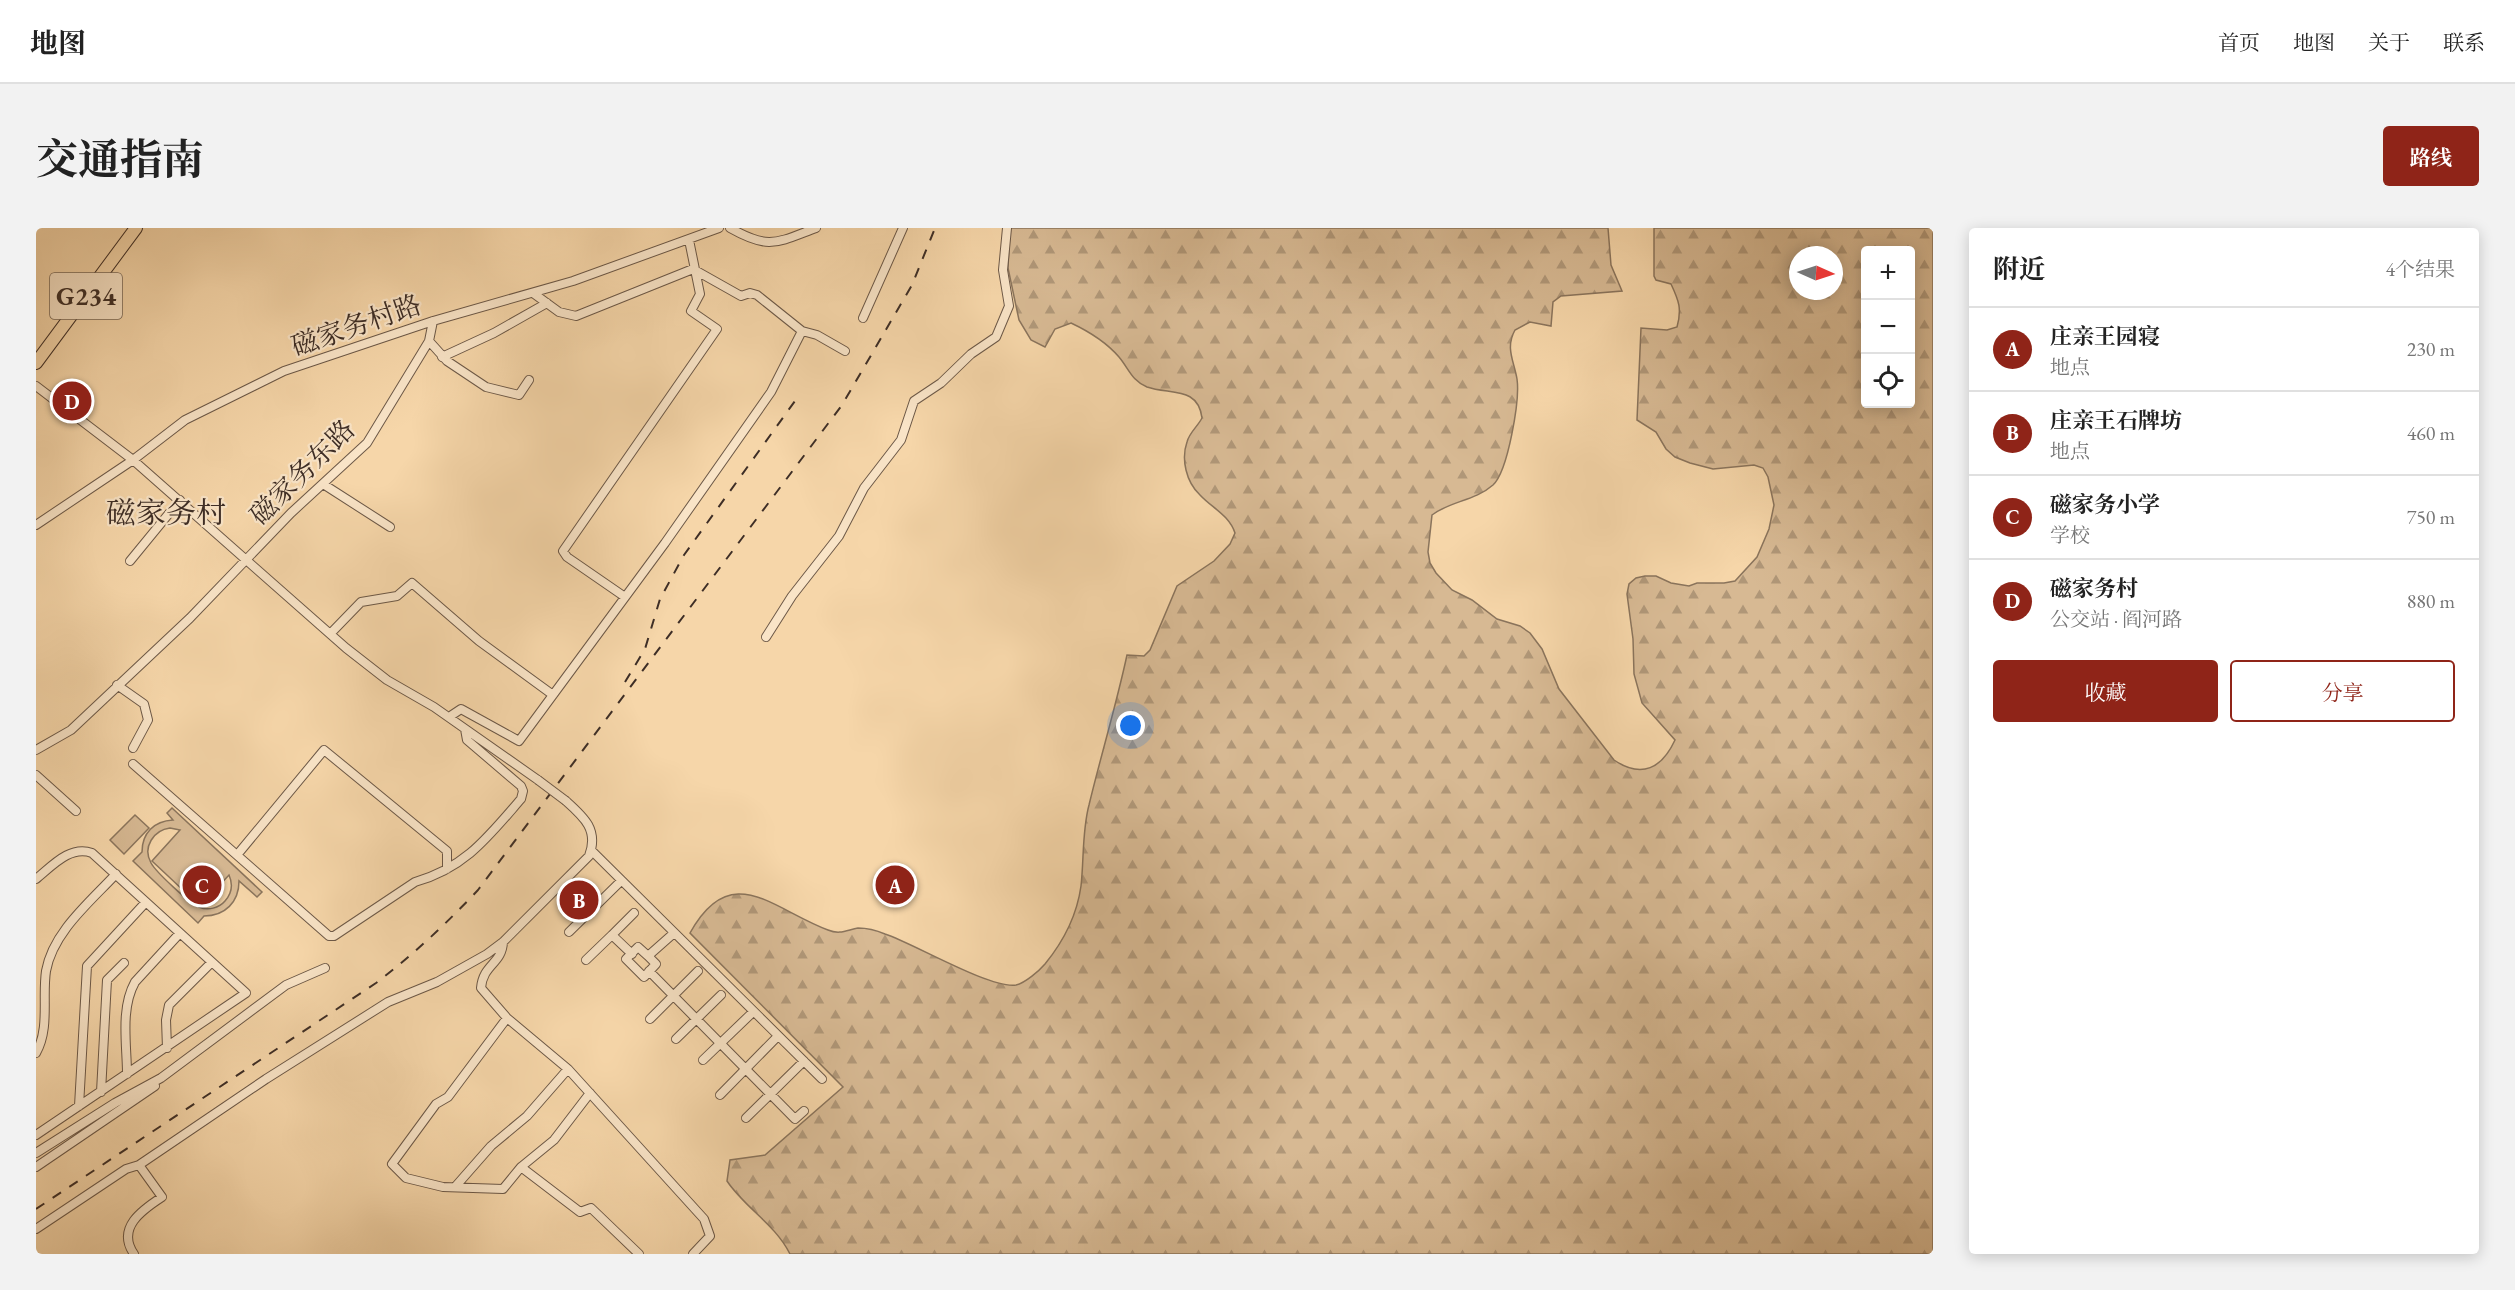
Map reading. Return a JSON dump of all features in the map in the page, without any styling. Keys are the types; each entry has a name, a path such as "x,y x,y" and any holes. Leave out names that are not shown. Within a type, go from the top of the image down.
{"highway":[{"name":"G234","path":"36,363 136,228"}],"street":[{"name":"磁家务村路","path":"36,525 133,460 185,420 284,371 433,321 573,282 719,228"},
{"path":"730,228 753,241 777,243 816,228"},
{"path":"864,318 903,228"},
{"path":"766,637 792,596 839,536 864,488 901,440 914,401 941,383 971,354 996,337 1009,306 1003,270 1006,228"},
{"path":"625,597 567,557 563,551 717,329 691,311 700,294 688,240"},
{"path":"533,293 558,312 576,316 693,269"},
{"path":"693,269 741,296 750,293 757,295 802,331 825,338 846,351"},
{"path":"442,357 494,333 547,303"},
{"name":"磁家务东路","path":"36,750 71,730 190,618 246,558 367,443 429,341 433,321"},
{"path":"449,717 461,710 519,741 771,392 802,331"},
{"path":"429,341 442,357 486,387 519,395 529,380"},
{"path":"36,386 133,460 330,634 387,680 449,717 566,801 587,820 593,837 589,856 503,942 487,954 437,982 388,1002 266,1079 139,1165 126,1169 36,1229"},
{"path":"322,484 390,527"},
{"path":"130,561 180,500"},
{"path":"330,634 361,602 397,596 412,582 479,641 553,695"},
{"path":"117,685 144,704 148,720 133,748"},
{"path":"133,764 329,936 334,936 415,882 447,869 470,855 521,799 524,791 521,786 467,740 465,729"},
{"path":"237,855 324,750 447,851 447,869"},
{"path":"36,775 76,811"},
{"path":"36,879 68,854 79,850 92,853 246,993 36,1135"},
{"path":"591,851 822,1079"},
{"path":"36,1053 41,1044 44,1026 46,971 56,944 116,874"},
{"path":"569,932 621,881"},
{"path":"79,1106 87,966 146,902"},
{"path":"586,960 633,913"},
{"path":"127,1074 126,1006 130,991 135,982 180,933"},
{"path":"648,956 674,933"},
{"path":"612,935 632,954"},
{"path":"503,942 503,952 482,976 482,988 507,1018 568,1069 704,1219 710,1236 693,1254"},
{"path":"638,947 656,964 644,977 626,959 632,954 638,947"},
{"path":"167,1048 166,1020 169,1005 212,962"},
{"path":"101,1092 107,980 124,963"},
{"path":"36,1153 115,1103 161,1078 285,985 325,968"},
{"path":"650,971 795,1119 804,1111"},
{"path":"650,1019 698,971"},
{"path":"676,1039 721,995"},
{"path":"703,1060 753,1012"},
{"path":"507,1018 448,1097 436,1104 392,1164 406,1178 455,1187 503,1189 521,1167 554,1140 590,1093"},
{"path":"720,1095 778,1036"},
{"path":"746,1118 804,1061"},
{"path":"455,1187 491,1146 527,1116 568,1069"},
{"path":"36,1167 152,1089 161,1078"},
{"path":"134,1254 128,1246 130,1223 140,1211 162,1197 139,1165"},
{"path":"521,1167 580,1212 591,1208 639,1254"}],"green space":[{"path":"1010,228 1608,228 1611,265 1622,291 1561,296 1553,302 1551,326 1530,322 1515,330 1510,349 1517,379 1517,402 1504,465 1493,485 1486,490 1432,515 1428,552 1430,563 1436,573 1452,590 1472,600 1497,619 1520,626 1530,633 1542,649 1559,689 1614,760 1624,766 1642,769 1650,768 1664,758 1675,740 1642,703 1634,674 1633,639 1627,594 1629,584 1636,578 1645,576 1656,576 1671,583 1689,586 1697,583 1735,581 1757,557 1769,529 1774,505 1768,477 1763,468 1754,465 1713,469 1690,463 1675,457 1666,449 1656,432 1637,420 1641,328 1667,330 1677,327 1679,315 1678,300 1671,284 1656,280 1654,276 1654,228 1933,228 1933,1254 790,1254 784,1243 742,1200 727,1181 730,1160 765,1155 843,1087 690,933 705,911 721,898 737,894 753,896 771,902 832,931 843,932 858,928 882,933 988,980 1016,985 1032,976 1058,947 1076,907 1081,886 1087,815 1127,655 1144,656 1150,650 1177,586 1214,561 1230,544 1235,533 1229,521 1195,490 1188,477 1185,449 1190,436 1202,418 1195,401 1189,396 1142,384 1134,378 1109,347 1071,323 1055,329 1045,347 1031,340 1019,320 1008,268"},
{"path":"172,808 262,892 257,897 239,881 236,895 229,906 218,913 204,916 198,923 133,861 142,852 144,839 150,829 160,823 173,820 167,813","holes":["164,829 180,830 152,861 200,906 229,875 230,892 220,905 206,909 194,904 173,887 151,863 148,851 151,840"]},
{"path":"135,815 149,828 124,854 110,840"}],"railway":[{"path":"36,1209 376,983 429,939 478,890 842,405 912,285 935,228"},
{"path":"625,682 645,649 660,599 684,555 800,394"}],"place":[{"name":"磁家务村","path":"72,401"},
{"name":"磁家务小学","path":"202,885"},
{"name":"庄亲王园寝","path":"895,885"},
{"name":"庄亲王石牌坊","path":"579,900"}],"district":[{"name":"磁家务村","path":"166,512"}]}
